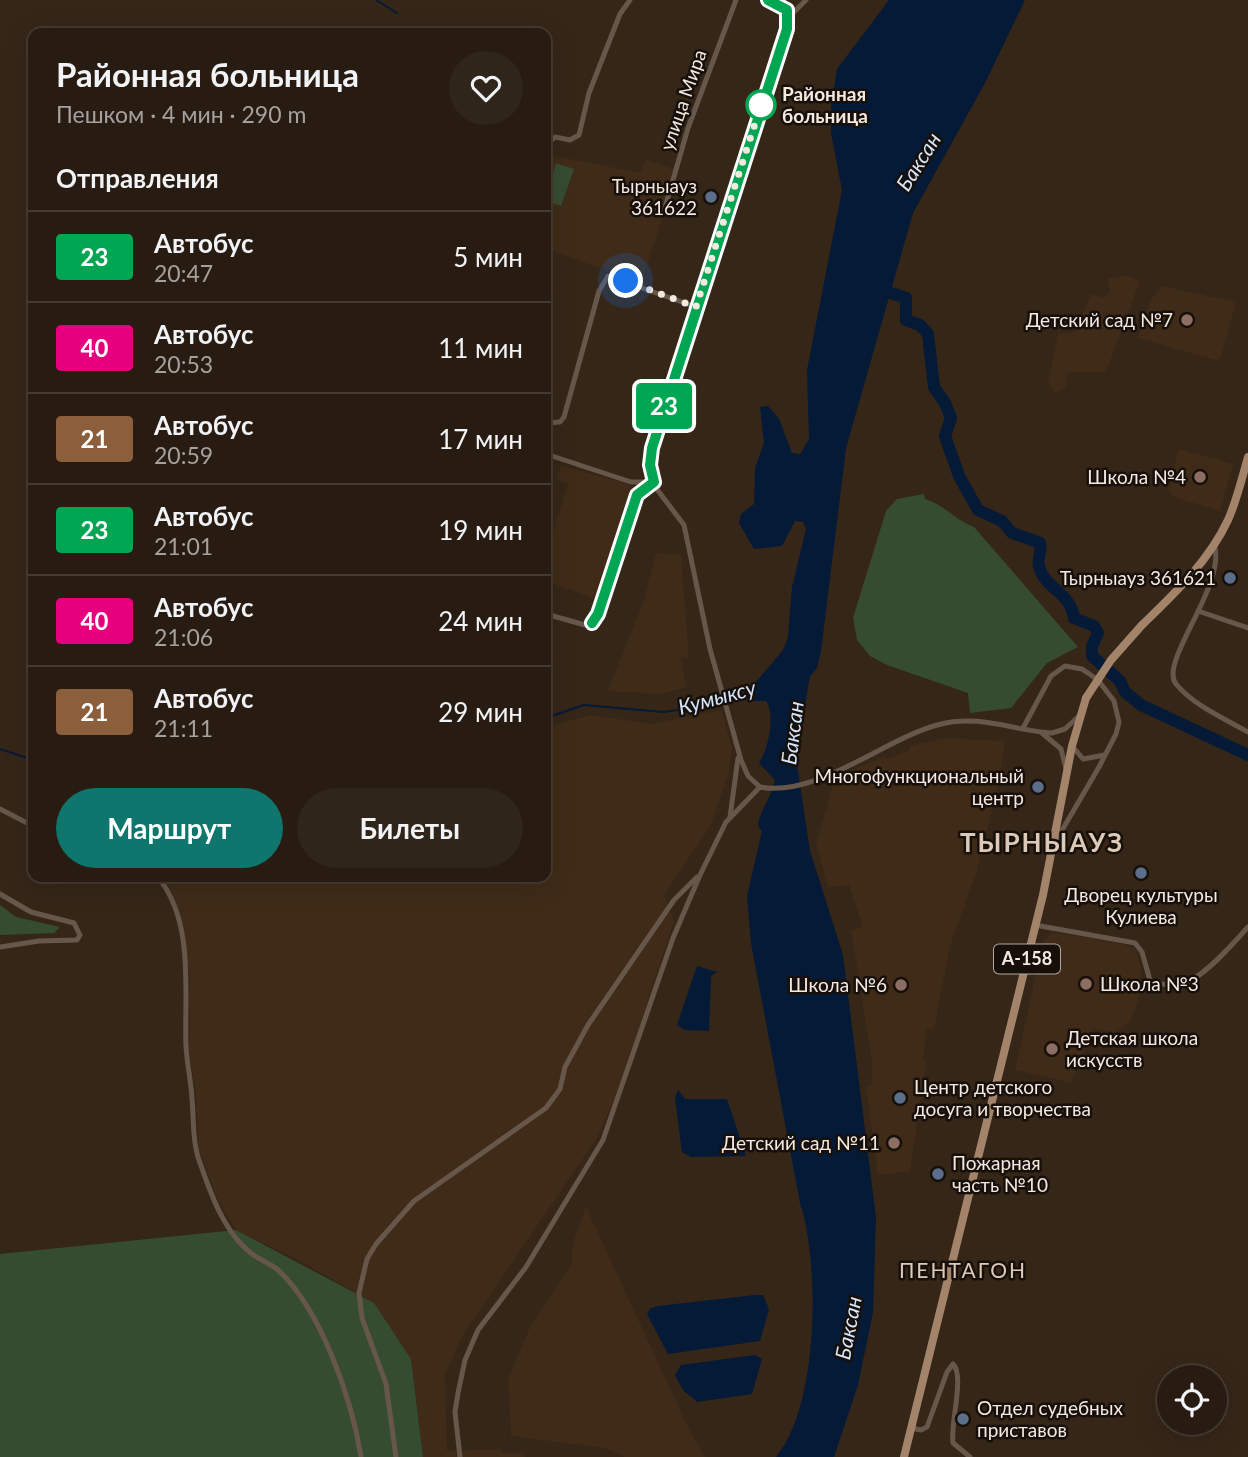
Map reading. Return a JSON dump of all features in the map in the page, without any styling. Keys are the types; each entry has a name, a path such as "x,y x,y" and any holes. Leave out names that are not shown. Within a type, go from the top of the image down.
{"main road":[{"name":"А-158","path":"904,1457 1035,925 1080,715 1086,698 1116,654 1196,569 1214,544 1230,515 1248,457"}],"street":[{"path":"551,141 555,138 570,140 579,135 589,93 620,14 630,0"},
{"name":"улица Мира","path":"664,211 688,128 736,0"},
{"path":"768,0 783,6 789,17"},
{"path":"806,0 789,17 652,448 650,465 654,482 684,525 722,691 739,752 748,776 760,787 768,788 802,782 938,724 972,721 1023,727 1042,733 1061,749 1066,773"},
{"path":"551,423 560,422 564,417 599,291 608,276 696,307"},
{"path":"551,456 631,482 654,482"},
{"path":"551,615 585,625 592,623 598,614 637,495 654,482"},
{"path":"1214,544 1218,556 1216,567 1207,595 1188,626 1173,680 1198,702 1248,732"},
{"path":"1198,611 1248,628"},
{"path":"1023,727 1051,676 1065,666 1078,667 1098,680 1118,709 1118,730 1053,845"},
{"path":"1042,733 1062,731 1080,715"},
{"path":"1072,746 1083,759 1105,755"},
{"path":"730,817 739,752"},
{"path":"460,1457 455,1412 465,1360 478,1330 526,1266 603,1140 673,939 699,875 730,817 760,787"},
{"path":"0,809 28,823"},
{"path":"396,1457 386,1384 362,1318 359,1293 367,1259 376,1244 414,1202 511,1130 546,1108 560,1089 565,1067 588,1025 674,900 699,875"},
{"path":"160,882 177,915 184,956 188,1001 186,1060 198,1157 234,1237 251,1253 278,1270 299,1297 324,1341 350,1415 360,1457"},
{"path":"0,894 31,912 74,923 80,934 77,940 69,942 39,941 0,947"},
{"path":"1035,925 1135,943 1142,952 1151,984 1188,981 1220,958 1248,927"},
{"path":"911,1429 920,1430 927,1427 947,1372 953,1364 958,1370 959,1380 952,1419 953,1443 970,1457"}],"shaded area":[{"path":"551,155 640,173 646,160 674,169 659,229 641,282 551,251"},
{"path":"1128,276 1140,281 1106,372 1068,372 1066,387 1056,394 1048,384 1058,334 1075,332 1091,294 1104,298 1110,292 1107,278"},
{"name":"Детский сад №7","path":"1162,286 1236,302 1221,357 1215,360 1138,338 1150,301"},
{"name":"Школа №4","path":"1179,449 1233,464 1220,511 1174,497 1168,490"},
{"path":"561,466 626,483 633,488 599,600 551,583 551,537 568,484 556,479"},
{"path":"656,553 681,555 689,658 681,658 686,687 661,694 608,691 643,603"},
{"path":"721,710 732,748 728,775 711,825 664,895 674,921 619,1089 597,1138 463,1335 445,1374 447,1451 501,1449 501,1453 524,1453 525,1457 423,1457 411,1359 374,1303 296,1259 236,1230 217,1199 199,1150 195,1086 189,1051 190,976 179,913 168,882 551,882 551,726 592,715 651,724"},
{"path":"944,738 1005,741 1000,777 977,871 951,943 934,1029 927,1028 923,1059 926,1063 910,1171 878,1175 866,1087 872,1085 872,1062 851,930 863,927 849,885 828,887 816,844 835,778 885,756 887,759 909,750 910,746"},
{"name":"Школа №3","path":"1052,932 1122,944 1136,950 1141,968 1138,1001 1131,1020 1116,1033 1093,1028 1071,1083 1015,1070 1043,942"},
{"path":"586,1207 688,1427 705,1457 625,1457 605,1448 511,1436 508,1380 530,1327 571,1265 573,1243"}],"green space":[{"path":"556,163 574,169 561,206 551,203 551,182"},
{"path":"924,494 925,499 974,527 1078,647 1047,663 1011,708 970,713 968,693 887,665 870,656 857,640 853,618 886,511 897,499"},
{"path":"0,905 16,917 60,927 54,933 0,935"},
{"path":"236,1230 374,1303 411,1359 423,1457 0,1457 0,1254"}],"water":[{"name":"Баксан","path":"889,0 1025,0 985,83 913,213 846,448 821,651 817,668 810,676 796,758 810,851 843,955 876,1217 873,1312 858,1385 834,1457 776,1457 790,1434 801,1405 812,1334 813,1297 806,1229 751,943 747,896 762,831 758,826 759,820 775,780 759,763 770,732 769,707 766,701 752,701 756,682 783,650 788,637 792,587 806,529 803,522 795,521 782,546 754,549 739,523 741,514 754,504 755,468 764,443 760,407 768,406 779,419 792,453 800,454 809,439 807,370 842,190 831,133 831,107 837,69"},
{"path":"697,966 717,972 711,976 709,1031 685,1030 677,1025"},
{"path":"678,1090 685,1099 727,1099 746,1156 691,1157 682,1152 675,1098"},
{"path":"763,1295 769,1309 760,1341 668,1354 647,1314 651,1308 658,1306"},
{"path":"755,1355 762,1359 752,1394 697,1402 683,1390 675,1375 681,1365"}],"waterway":[{"path":"376,0 397,13"},
{"path":"876,288 906,298 906,320 920,325 928,334 934,387 951,418 945,436 959,476 978,510 1002,521 1012,533 1040,543 1039,563 1042,574 1068,602 1074,618 1094,626 1098,633 1092,646 1092,656 1120,681 1125,692 1141,705 1248,755"},
{"name":"Кумыксу","path":"551,716 584,705 663,712 701,707 742,695 755,687"},
{"name":"Кумыксу","path":"0,749 28,758"}],"bus line":[{"name":"23","path":"592,623 596,621 633,504 637,495 654,482 650,465 652,448 787,29 787,10 768,0"}],"place":[{"name":"Районная больница","path":"761,105"},
{"name":"Тырныауз 361622","path":"711,197"},
{"name":"Детский сад №7","path":"1187,320"},
{"name":"Школа №4","path":"1200,477"},
{"name":"Тырныауз 361621","path":"1230,578"},
{"name":"Многофункциональный центр","path":"1038,787"},
{"name":"Дворец культуры Кулиева","path":"1141,873"},
{"name":"Школа №3","path":"1086,984"},
{"name":"Школа №6","path":"901,985"},
{"name":"Детская школа искусств","path":"1052,1049"},
{"name":"Центр детского досуга и творчества","path":"900,1098"},
{"name":"Детский сад №11","path":"894,1143"},
{"name":"Пожарная часть №10","path":"938,1174"},
{"name":"Отдел судебных приставов","path":"963,1419"}],"district":[{"name":"ТЫРНЫАУЗ","path":"1042,843"},
{"name":"ПЕНТАГОН","path":"963,1271"}],"route":[{"path":"626,281 696,307 723,230 761,105"}]}
